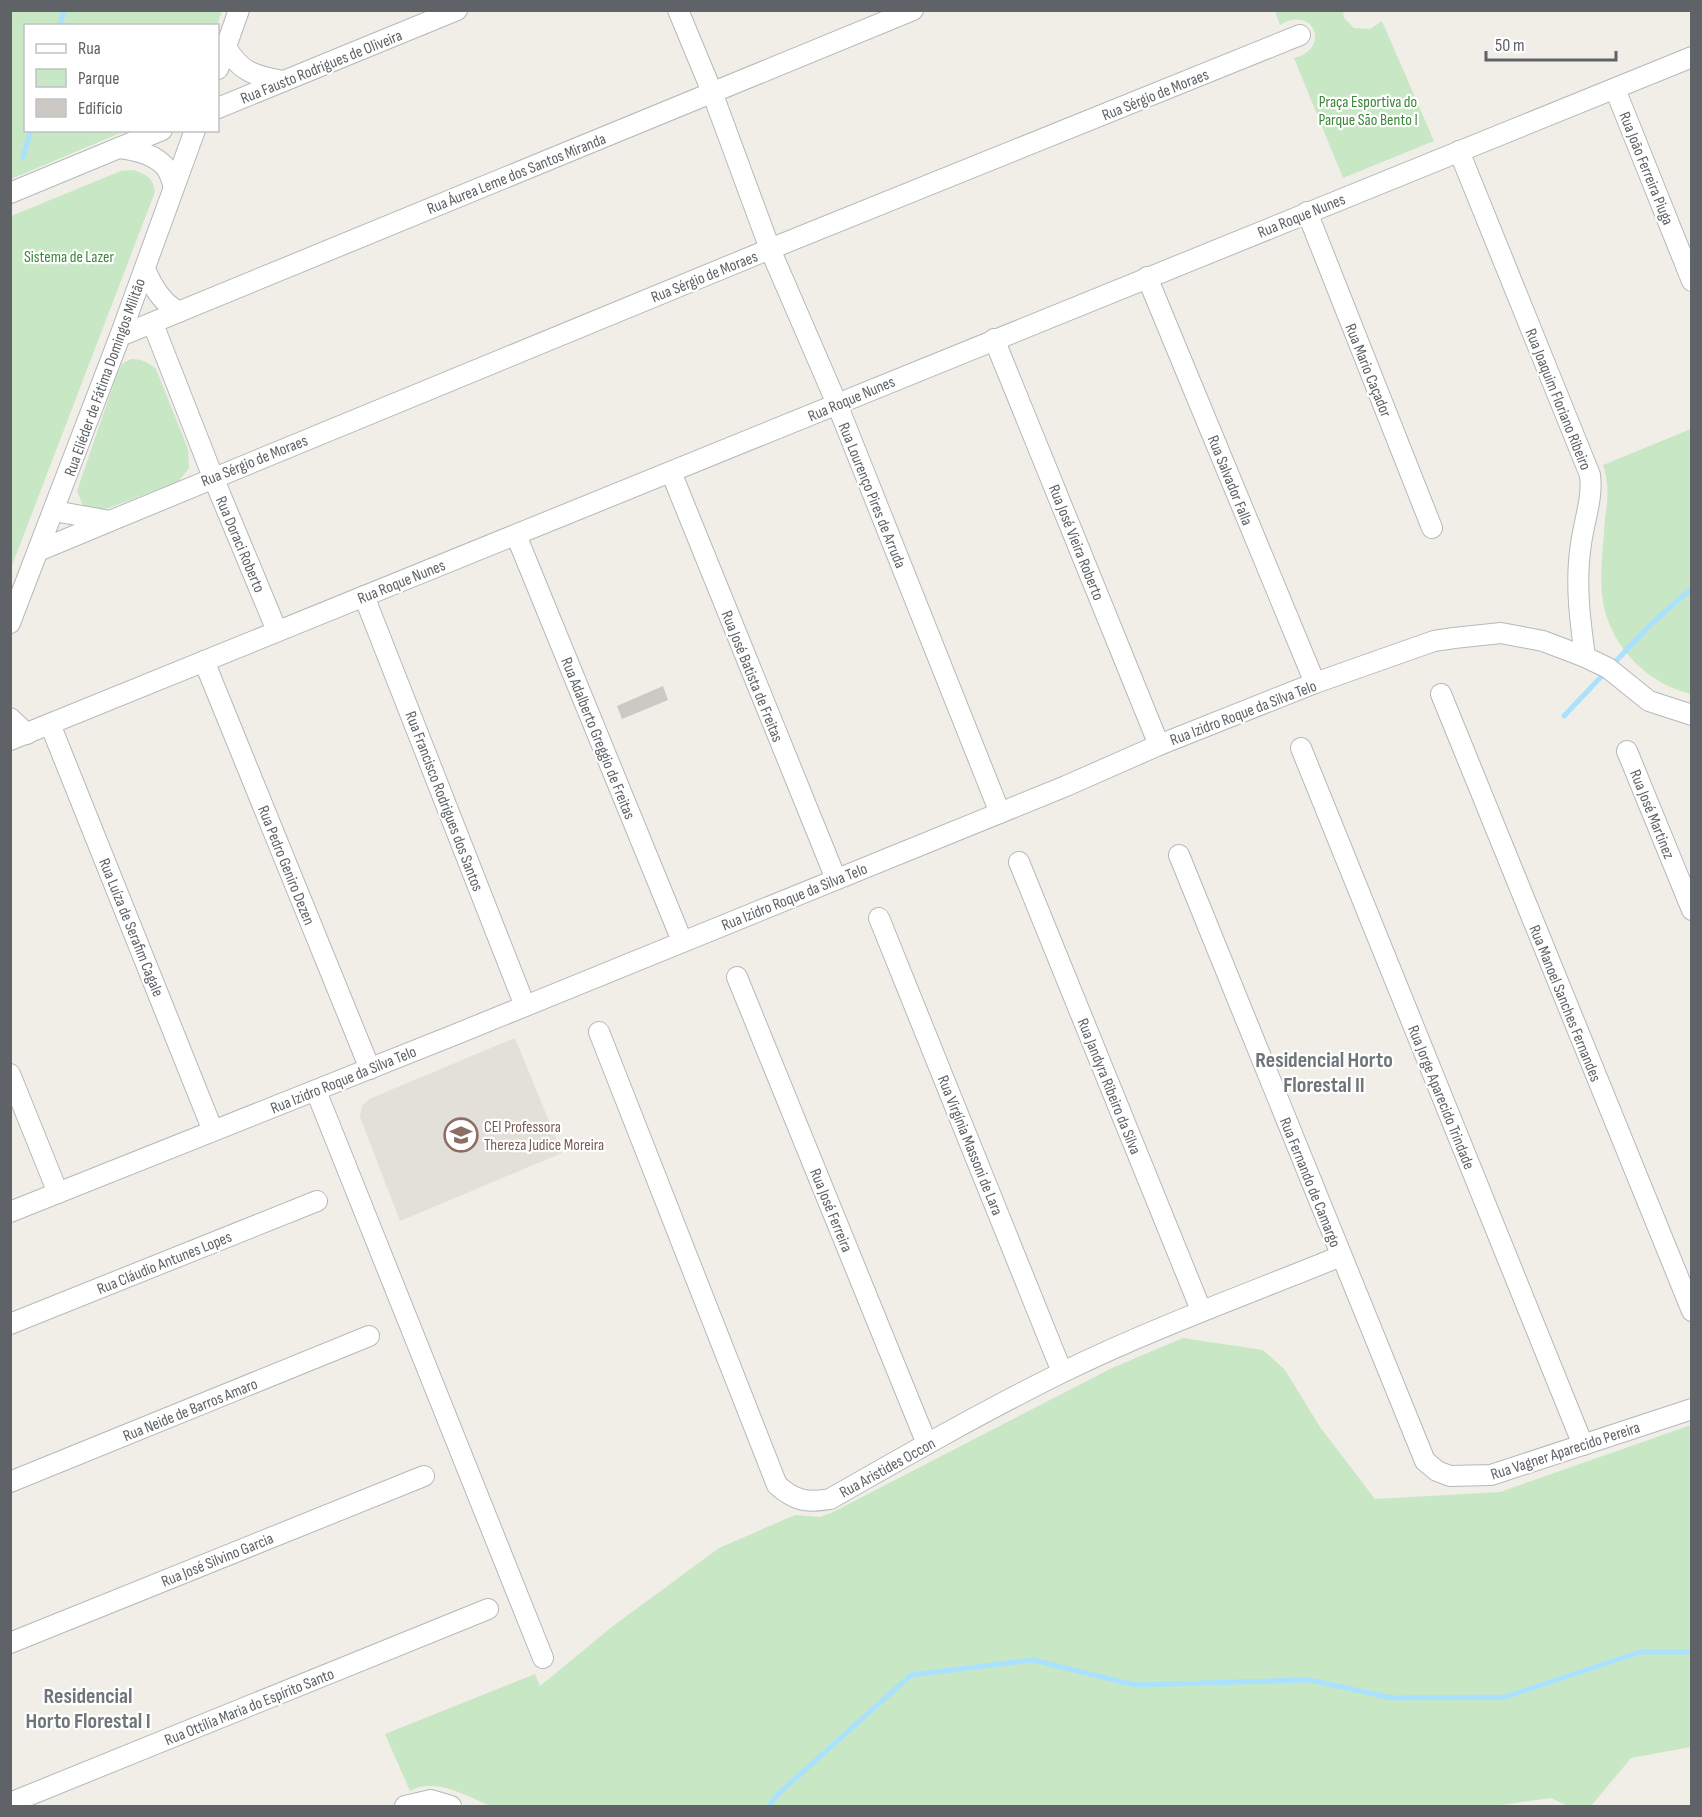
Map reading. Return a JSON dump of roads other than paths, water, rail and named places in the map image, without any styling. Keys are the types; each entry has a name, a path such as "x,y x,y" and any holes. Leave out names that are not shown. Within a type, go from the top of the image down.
{"street":[{"path":"219,66 239,10"},
{"name":"Rua Fausto Rodrigues de Oliveira","path":"219,108 457,10"},
{"name":"Rua Lourenço Pires de Arruda","path":"678,10 712,92 770,249 837,404 1000,813"},
{"name":"Rua Áurea Leme dos Santos Miranda","path":"120,336 913,10"},
{"name":"Rua Sérgio de Moraes","path":"38,551 770,249 1300,35"},
{"path":"226,47 232,59 246,71 264,78 283,81"},
{"name":"Rua Roque Nunes","path":"19,737 1692,57"},
{"name":"Rua João Ferreira Piuga","path":"1615,89 1692,281"},
{"path":"10,193 157,132"},
{"name":"Rua Eliéder de Fátima Domingos Militão","path":"10,623 120,336 194,132"},
{"path":"119,148 137,150 152,157 166,168 174,187"},
{"name":"Rua Joaquim Floriano Ribeiro","path":"1459,152 1590,475 1592,490 1580,546 1578,609 1585,657"},
{"name":"Rua Mario Caçador","path":"1307,212 1432,528"},
{"path":"145,269 151,283 169,306 179,312"},
{"name":"Rua Salvador Falla","path":"1147,277 1315,683"},
{"name":"Rua Doraci Roberto","path":"153,324 277,631"},
{"name":"Rua José Vieira Roberto","path":"994,339 1159,745"},
{"name":"Rua José Batista de Freitas","path":"670,472 836,879"},
{"path":"54,511 110,521"},
{"name":"Rua Adalberto Greggio de Freitas","path":"516,535 682,941"},
{"name":"Rua Francisco Rodrigues dos Santos","path":"364,596 525,1006"},
{"name":"Rua Izidro Roque da Silva Telo","path":"10,1212 316,1091 1000,813 1159,745 1315,683 1434,641 1501,633 1544,641 1608,668 1649,701 1692,716"},
{"name":"Rua Pedro Geniro Dezen","path":"204,661 370,1069"},
{"name":"Rua Manoel Sanches Fernandes","path":"1441,694 1692,1311"},
{"path":"10,718 19,737"},
{"name":"Rua Luíza de Serafim Cagale","path":"50,724 213,1131"},
{"name":"Rua Jorge Aparecido Trindade","path":"1300,748 1583,1445"},
{"name":"Rua José Martinez","path":"1627,751 1692,910"},
{"name":"Rua Fernando de Camargo","path":"1179,855 1419,1450 1425,1461 1437,1471"},
{"name":"Rua Jandyra Ribeiro da Silva","path":"1019,862 1201,1310"},
{"name":"Rua Virgínia Massoni de Lara","path":"879,918 1062,1372"},
{"name":"Rua José Ferreira","path":"737,977 927,1444"},
{"name":"Rua Aristides Occon","path":"599,1032 777,1485 788,1495 800,1500 830,1499 1062,1372 1201,1310 1341,1256"},
{"path":"10,1074 58,1192"},
{"path":"316,1091 543,1658"},
{"name":"Rua Cláudio Antunes Lopes","path":"10,1324 317,1201"},
{"name":"Rua Neide de Barros Amaro","path":"10,1482 369,1336"},
{"name":"Rua Vagner Aparecido Pereira","path":"1437,1471 1450,1476 1491,1475 1692,1409"},
{"name":"Rua José Silvino Garcia","path":"10,1643 424,1476"},
{"name":"Rua Ottília Maria do Espírito Santo","path":"10,1803 488,1609"},
{"path":"405,1806 431,1800 451,1806"}],"waterway":[{"path":"60,24 64,10"},
{"path":"23,157 30,132"},
{"path":"1564,716 1651,624 1692,588"},
{"path":"769,1806 777,1795 911,1675 1033,1660 1135,1685 1309,1680 1393,1698 1505,1697 1640,1652 1692,1652"}],"place":[{"name":"CEI Professora Thereza Judice Moreira","path":"461,1135"}],"district":[{"name":"Residencial Horto Florestal II","path":"1324,1072"},
{"name":"Residencial Horto Florestal I","path":"88,1708"}],"park label":[{"name":"Praça Esportiva do Parque São Bento I","path":"1368,110"},
{"name":"Sistema de Lazer","path":"69,256"}]}
